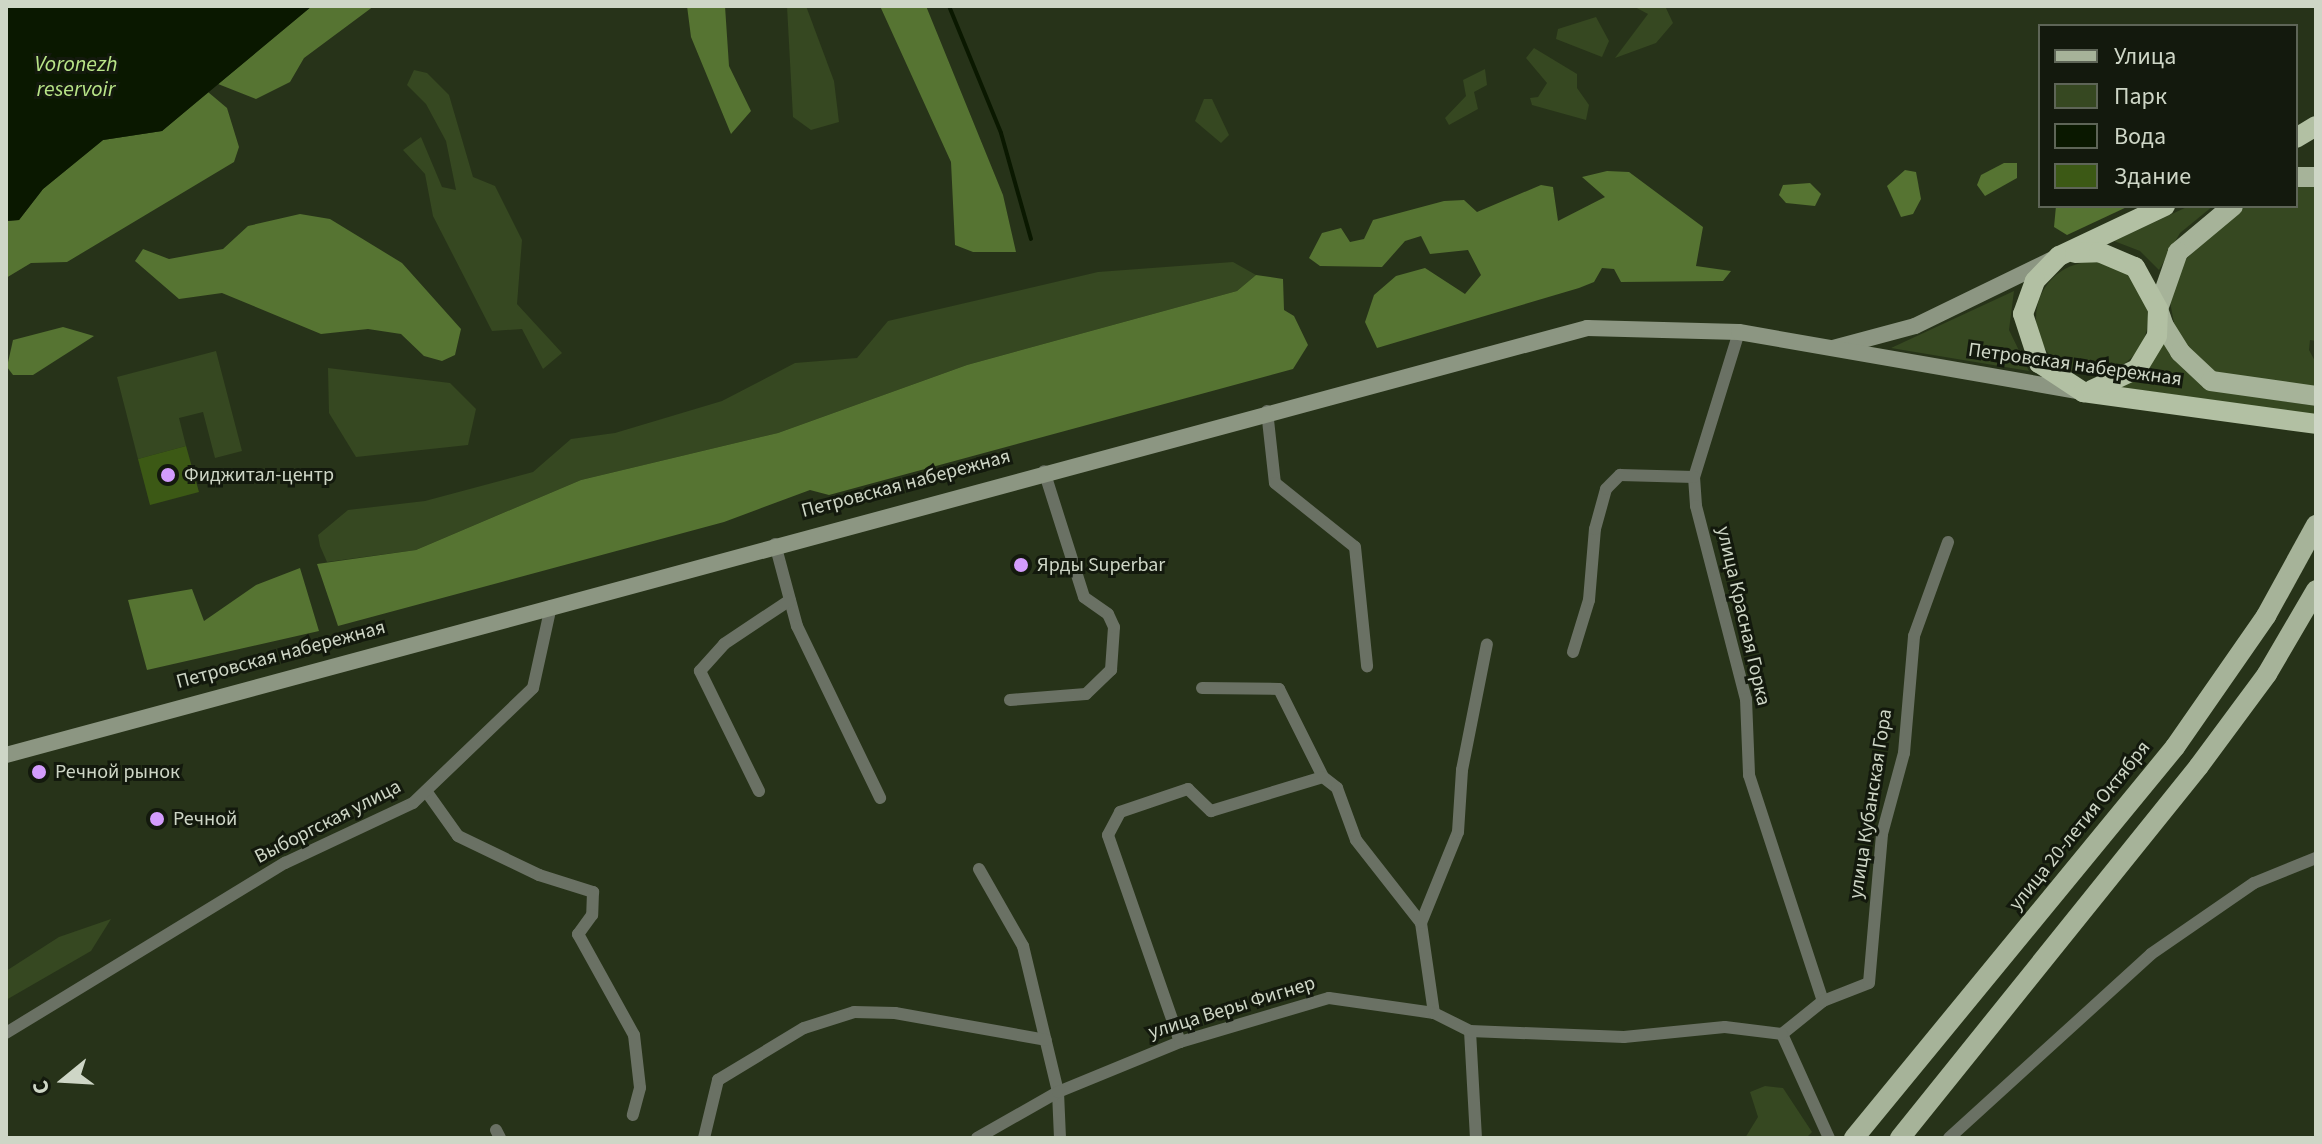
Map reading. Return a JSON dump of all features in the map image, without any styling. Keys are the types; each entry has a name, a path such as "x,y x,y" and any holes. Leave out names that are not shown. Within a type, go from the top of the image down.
{"highway":[{"path":"2298,137 2316,126"},
{"path":"2059,256 2099,252 2118,257 2148,282 2158,309 2157,336 2137,369 2083,392 2039,363 2024,331 2027,297 2059,256 2161,208"},
{"name":"Петровская набережная","path":"2083,392 2316,424"}],"main road":[{"path":"2231,208 2178,252 2158,309 2180,352 2211,381 2316,396"},
{"name":"Петровская набережная","path":"1827,349 1915,326 2059,256"},
{"name":"Петровская набережная","path":"6,755 1044,471 1587,328 1739,332 2083,392"},
{"name":"улица 20-летия Октября","path":"1854,1138 2175,747 2266,616 2316,525"},
{"path":"1900,1138 2208,754 2267,674 2316,590"}],"street":[{"name":"улица Красная Горка","path":"1739,332 1694,477 1696,506 1746,699 1749,775 1823,1001"},
{"path":"1267,411 1275,483 1355,547 1367,666"},
{"path":"1010,700 1086,694 1111,670 1114,627 1084,597 1044,471"},
{"path":"1573,652 1589,600 1595,529 1606,489 1620,475 1694,477"},
{"name":"улица Кубанская Гора","path":"1823,1001 1869,983 1882,834 1904,753 1914,636 1948,542"},
{"path":"775,544 790,600 880,798"},
{"path":"759,791 700,671 724,644 790,600"},
{"name":"Выборгская улица","path":"6,1033 285,863 413,803 533,688 551,606"},
{"path":"1421,923 1458,832 1462,770 1487,644"},
{"path":"1202,688 1279,689 1323,777 1337,788 1356,840 1421,923 1434,1013"},
{"path":"1180,1042 1108,835 1120,812 1188,789 1211,811 1323,777"},
{"path":"426,791 458,836 539,875 593,892 592,915 578,934 634,1035 640,1088 633,1115"},
{"path":"1949,1138 2151,954 2254,883 2316,858"},
{"path":"979,869 1023,946 1058,1092 1060,1138"},
{"name":"улица Веры Фигнер","path":"977,1138 1058,1092 1180,1042 1329,998 1434,1013 1470,1031 1624,1037 1725,1027 1782,1034"},
{"path":"1823,1001 1782,1034 1829,1138"},
{"path":"704,1138 718,1080 804,1028 854,1012 895,1013 1046,1040"},
{"path":"1470,1031 1476,1138"}],"green space":[{"path":"312,6 374,6 304,58 290,82 256,99 218,84"},
{"path":"687,6 725,6 729,66 751,111 731,134 691,37"},
{"path":"787,6 806,6 834,81 839,122 811,130 793,117"},
{"path":"880,6 926,6 1003,195 1016,252 973,252 955,245 951,162"},
{"path":"1633,6 1665,6 1673,23 1656,43 1615,58 1648,14"},
{"path":"1596,17 1609,41 1602,57 1556,39 1558,29"},
{"path":"1534,48 1577,74 1577,88 1589,105 1586,120 1532,105 1530,98 1538,97 1547,83 1526,58"},
{"path":"1485,69 1487,85 1474,92 1478,109 1449,125 1445,118 1466,96 1463,80"},
{"path":"414,70 427,73 449,95 473,177 495,186 522,240 517,304 562,353 543,369 522,329 492,331 433,216 425,174 403,150 421,137 442,187 456,190 446,141 426,104 407,85"},
{"path":"208,92 227,108 239,147 234,162 67,262 31,263 6,278 6,221 19,220 43,189 103,140 162,131"},
{"path":"1204,99 1212,99 1229,135 1221,143 1195,121"},
{"path":"2004,163 2017,163 2017,178 1985,196 1977,185 1981,175"},
{"path":"1905,170 1916,172 1921,199 1913,214 1901,217 1887,186"},
{"path":"1607,171 1629,172 1703,227 1696,266 1731,271 1723,281 1621,282 1614,269 1602,268 1594,282 1579,288 1377,348 1365,322 1374,295 1396,276 1425,268 1465,294 1481,275 1468,250 1430,254 1421,236 1405,241 1382,267 1320,266 1309,258 1322,233 1341,228 1350,242 1364,239 1373,220 1444,201 1464,200 1477,212 1541,185 1553,187 1558,221 1605,197 1582,177"},
{"path":"1810,183 1821,194 1815,206 1786,203 1779,195 1783,185"},
{"path":"2298,186 2316,187 2316,341 2310,340 2309,350 2316,363 2316,389 2215,375 2176,334 2169,296 2176,268 2242,208 2298,208"},
{"path":"2056,208 2125,208 2067,235 2054,227"},
{"path":"2185,208 2211,208 2180,233 2159,270 2140,251 2114,241"},
{"path":"300,214 330,219 402,263 461,329 455,355 442,361 424,356 401,334 368,329 321,334 222,293 179,299 135,261 143,249 169,259 223,249 248,226"},
{"path":"1233,262 1256,275 1237,291 967,365 778,433 581,480 416,550 327,562 320,546 318,535 348,510 425,501 533,472 571,439 615,433 722,401 795,363 857,358 888,321 1098,272"},
{"path":"2092,262 2113,267 2131,279 2143,297 2148,318 2143,339 2131,357 2113,369 2092,374 2071,369 2053,357 2041,339 2036,318 2041,297 2053,279 2071,267"},
{"path":"1256,275 1283,279 1284,310 1294,316 1308,345 1293,369 829,495 810,490 724,522 338,626 317,564 416,550 581,480 778,433 967,365 1237,291"},
{"path":"2014,291 2009,330 2029,371 1891,348"},
{"path":"63,327 94,336 33,375 13,375 7,367 13,340"},
{"path":"2163,340 2185,371 2218,391 2316,406 2316,415 2120,387"},
{"path":"216,351 242,451 215,458 203,412 179,418 186,446 138,459 117,377"},
{"path":"328,368 450,383 476,409 468,445 356,457 329,413"},
{"path":"300,568 319,631 147,670 128,600 192,589 204,621 256,585"},
{"path":"111,919 91,951 6,1000 6,971 59,937"},
{"path":"1765,1086 1783,1088 1812,1132 1806,1138 1745,1138 1758,1117 1750,1092"}],"water":[{"name":"Voronezh reservoir","path":"6,6 312,6 162,131 103,140 43,189 19,220 6,221"}],"building":[{"name":"Фиджитал-центр","path":"186,446 199,492 150,505 138,459"}],"waterway":[{"path":"949,6 1001,133 1031,239"}],"place":[{"name":"Фиджитал-центр","path":"168,475"},
{"name":"Ярды Superbar","path":"1021,565"},
{"name":"Речной рынок","path":"39,772"},
{"name":"Речной","path":"157,819"}]}
